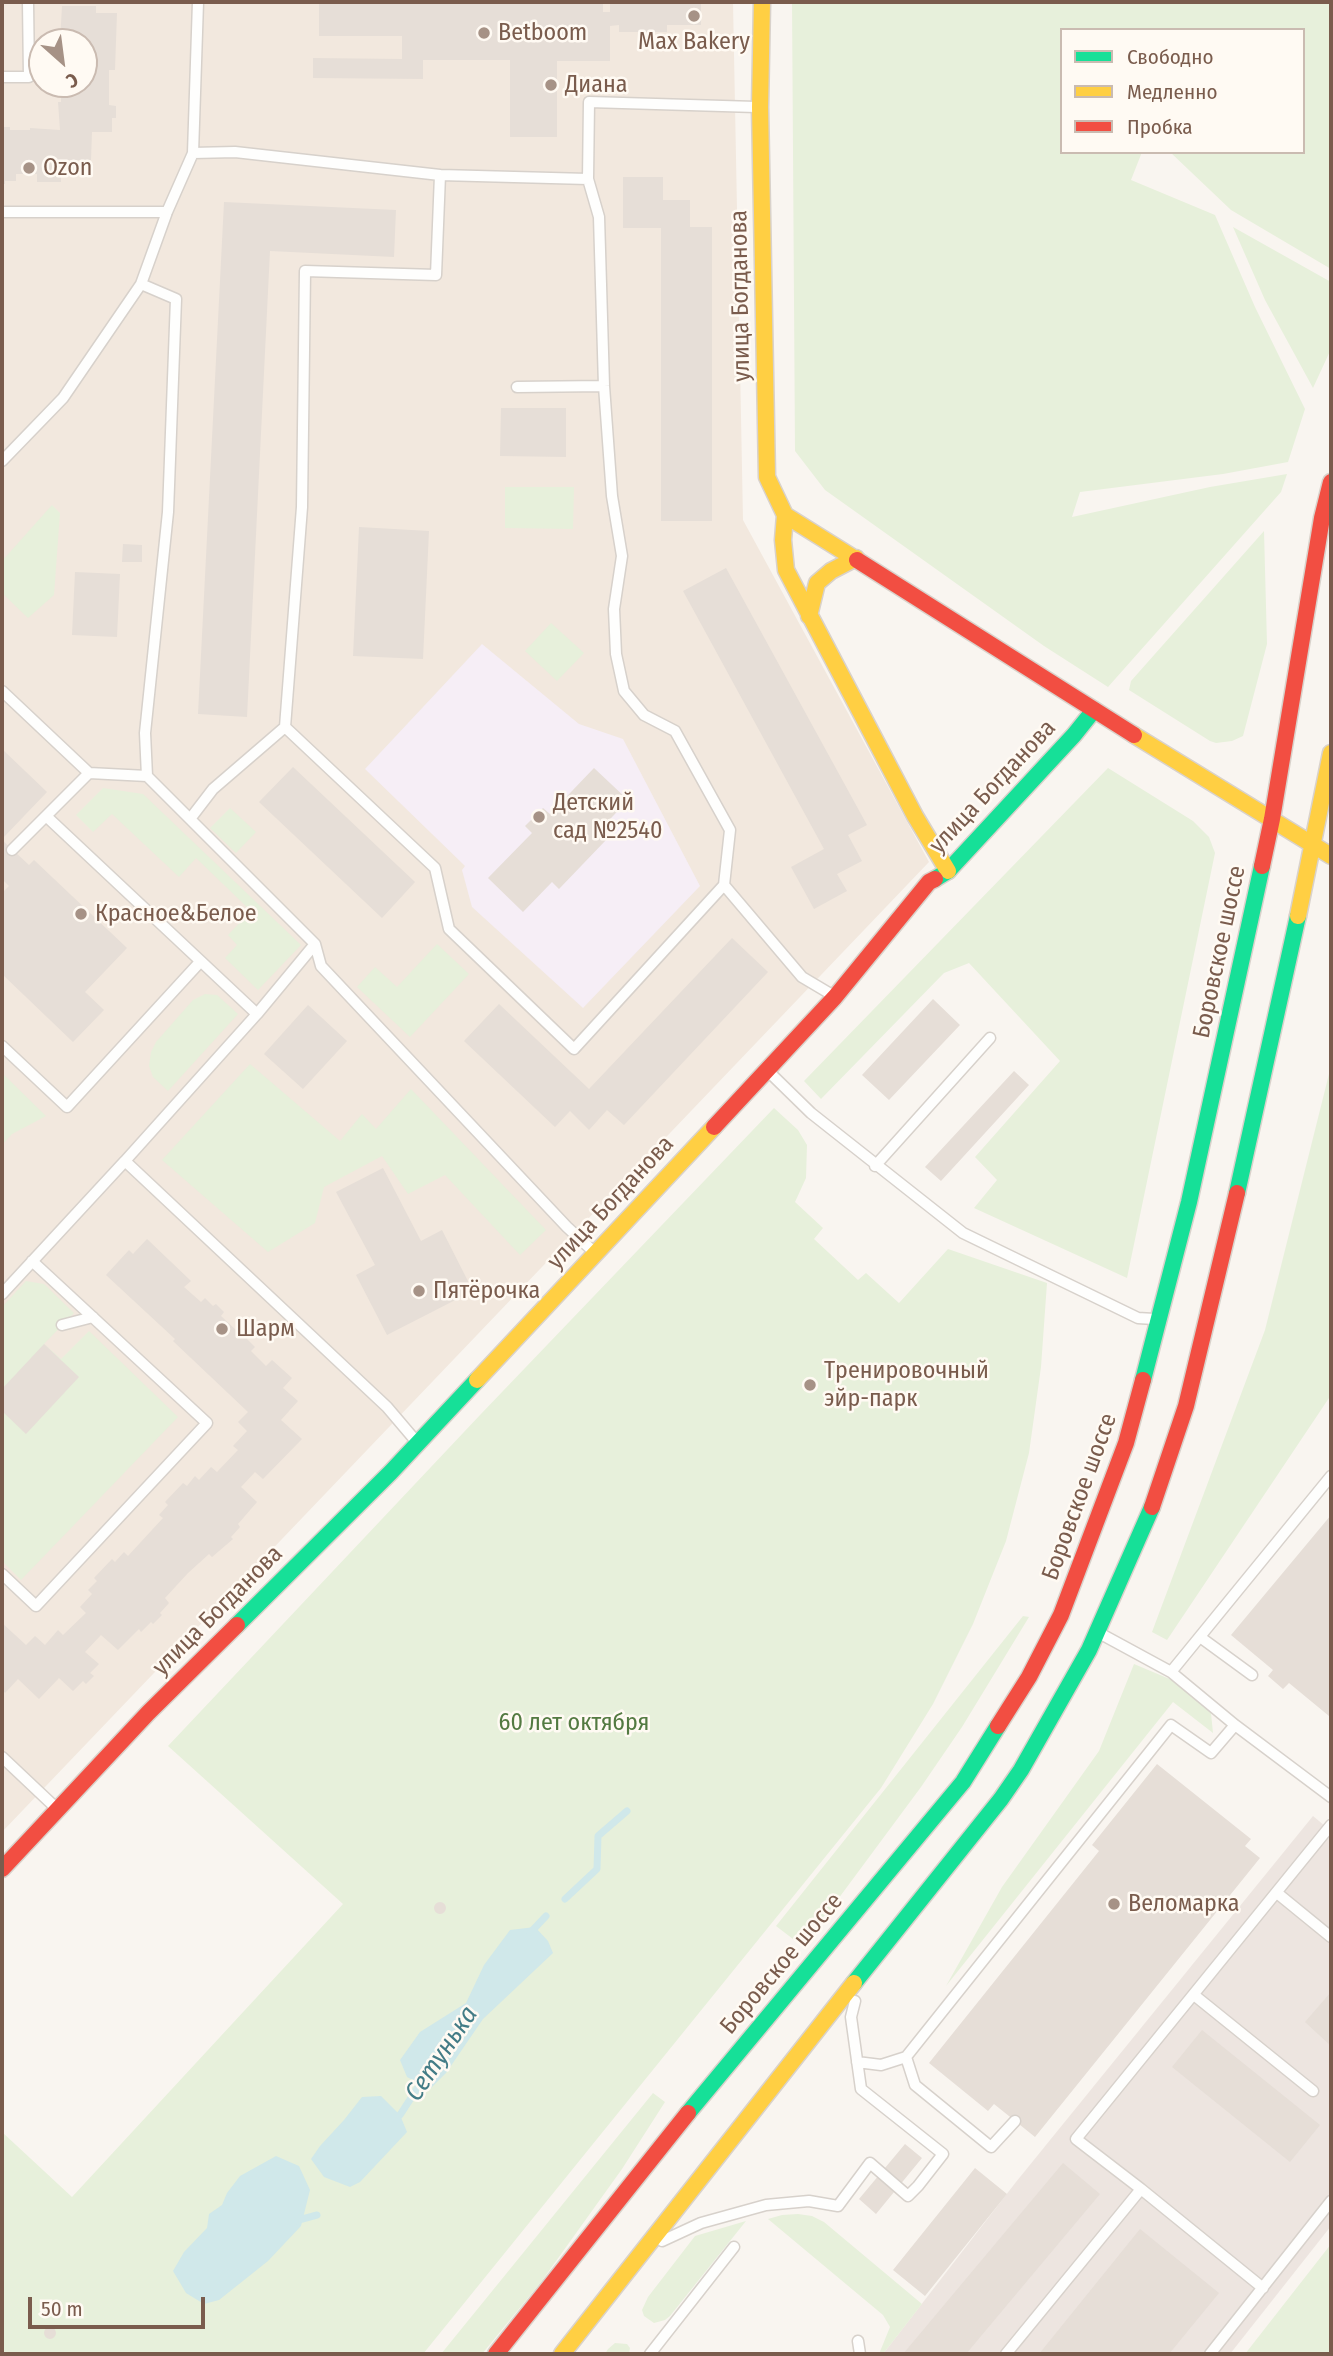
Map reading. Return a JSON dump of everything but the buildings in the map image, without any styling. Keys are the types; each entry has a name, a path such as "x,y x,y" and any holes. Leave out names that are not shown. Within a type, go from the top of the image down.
{"main road":[{"name":"улица Богданова","path":"762,2 760,107 767,477 785,515 1331,856"},
{"name":"Боровское шоссе","path":"496,2354 688,2113 952,1795 979,1759 1029,1677 1061,1615 1120,1462 1189,1202 1272,820 1322,518 1331,482"},
{"path":"785,515 783,540 786,570 915,816 948,871"},
{"path":"809,616 817,583 831,571 856,558"},
{"name":"улица Богданова","path":"2,1869 148,1713 418,1443 835,997 929,882 948,871 1094,710"},
{"path":"562,2354 1005,1794 1052,1717 1097,1632 1158,1494 1186,1406 1230,1226 1314,844 1331,753"}],"lane":[{"path":"2,77 29,77 28,2"},
{"path":"2,461 63,398 141,284 167,212 193,153 198,2"},
{"path":"285,727 435,868 449,929 575,1049 724,886 730,830 675,731 644,715 624,691 616,654 614,609 622,556 612,496 604,386 598,217 587,179 589,102 760,107"},
{"path":"193,153 235,152 440,175 587,179"},
{"path":"190,818 213,789 285,727 302,507 305,271 436,275 440,175"},
{"path":"2,212 167,212"},
{"path":"141,284 176,299 168,512 145,733 147,776"},
{"path":"517,387 604,386"},
{"path":"2,691 89,773 147,776 316,944 321,966 567,1227 595,1253"},
{"path":"12,850 89,773"},
{"path":"46,816 257,1014"},
{"path":"724,886 802,976 835,997"},
{"path":"2,1294 257,1014 316,944"},
{"path":"2,1046 66,1107 200,962"},
{"path":"876,1166 990,1038"},
{"path":"767,1071 811,1113 963,1233 1138,1318 1158,1320"},
{"path":"125,1161 387,1408 418,1443"},
{"path":"2,1574 36,1606 207,1423 32,1261"},
{"path":"62,1325 93,1317"},
{"path":"1171,1672 1331,1475"},
{"path":"1097,1632 1171,1672 1331,1797"},
{"path":"1200,1637 1252,1675"},
{"path":"857,2062 881,2065 906,2057 1171,1725 1211,1753 1236,1725"},
{"path":"2,1757 57,1810"},
{"path":"1263,2288 1076,2139 1331,1825"},
{"path":"1277,1893 1331,1937"},
{"path":"642,2250 701,2223 766,2205 809,2201 838,2206 870,2163 908,2196 943,2154 861,2089 851,2017 866,1970"},
{"path":"1194,1995 1313,2091"},
{"path":"906,2057 915,2085 991,2147 1015,2121"},
{"path":"1006,2354 1141,2189"},
{"path":"1210,2354 1331,2201"},
{"path":"650,2354 734,2247"},
{"path":"858,2341 860,2354"}],"shaded area":[{"path":"2,2 733,2 743,520 929,862 2,1832"},
{"name":"Детский сад №2540","path":"482,644 579,724 623,739 700,886 583,1008 472,907 462,870 465,866 365,769"},
{"path":"1313,1816 1331,1831 1331,2226 1230,2354 883,2354 1016,2182"}],"green space":[{"path":"792,2 1331,2 1331,269 1231,210 1172,154 1305,154 1305,28 1060,28 1060,154 1141,154 1131,180 1215,215 1255,307 1305,409 1288,462 1223,474 1080,492 1072,517 1210,487 1287,474 1281,492 1108,687 1044,646 825,490 795,451"},
{"path":"1233,227 1331,282 1331,349 1313,388 1265,300"},
{"path":"505,487 574,487 573,529 505,528"},
{"path":"52,505 60,513 54,595 28,618 2,593 2,561"},
{"path":"1264,531 1267,644 1243,736 1216,743 1129,690 1131,681"},
{"path":"551,623 584,653 557,681 525,651"},
{"path":"1108,768 1193,821 1209,837 1215,853 1127,1278 974,1208 997,1180 975,1157 1060,1061 969,963 944,973 821,1099 804,1081"},
{"path":"103,788 143,794 301,945 258,990 225,958 237,945 228,935 251,911 196,858 179,877 112,814 93,832 76,815"},
{"path":"230,808 256,832 236,853 210,828"},
{"path":"437,944 469,974 410,1037 357,987 375,967 397,987"},
{"path":"205,994 217,995 238,1014 168,1091 153,1077 149,1066 151,1052 156,1042 193,1000"},
{"path":"250,1064 340,1141 362,1114 376,1129 411,1089 546,1230 520,1255 445,1175 408,1194 382,1156 324,1187 315,1223 268,1252 162,1160"},
{"path":"1331,1066 1331,1395 1167,1640 1152,1632 1265,1330"},
{"path":"2,1073 46,1116 12,1134 2,1145"},
{"name":"60 лет октября","path":"774,1108 798,1130 807,1145 806,1178 795,1202 823,1228 814,1239 858,1280 866,1273 899,1303 948,1249 1047,1283 1041,1367 1029,1453 1006,1541 973,1624 933,1704 881,1788 423,2354 2,2354 2,2132 72,2197 343,1904 168,1746"},
{"path":"26,1281 44,1284 74,1313 44,1344 61,1359 89,1331 178,1417 21,1580 2,1561 2,1307"},
{"path":"1023,1616 1029,1617 962,1727 921,1787 827,1914 793,1939 776,1926"},
{"path":"1134,1664 1172,1680 1194,1697 1211,1713 1213,1733 1173,1702 946,1986 1002,1887 1099,1751"},
{"path":"653,2093 665,2102 622,2169 541,2282 482,2354 441,2354"},
{"path":"798,2214 812,2216 824,2222 922,2304 883,2354 879,2354 890,2327 883,2315 768,2219"},
{"path":"746,2221 670,2316 654,2323 644,2316 642,2310 648,2297 695,2236"},
{"path":"1331,2244 1331,2354 1245,2354"},
{"path":"615,2343 627,2344 630,2348 629,2354 605,2354"}],"water":[{"path":"535,1927 548,1941 553,1953 483,2019 446,2073 430,2089 407,2077 400,2060 420,2032 466,2003 484,1965 510,1930"},
{"path":"381,2096 400,2115 407,2132 360,2182 350,2187 324,2177 311,2159 320,2146 362,2097"},
{"path":"276,2156 299,2166 310,2190 301,2226 268,2261 219,2300 204,2304 186,2293 173,2271 184,2252 207,2228 209,2214 222,2205 240,2176"}],"waterway":[{"name":"Сетунька","path":"565,1899 597,1869 598,1836 627,1811"},
{"name":"Сетунька","path":"530,1933 546,1916"},
{"name":"Сетунька","path":"394,2119 400,2115 424,2078"},
{"name":"Сетунька","path":"295,2221 317,2215"}],"traffic: fast":[{"path":"935,879 948,871 1094,710"},
{"path":"1143,1380 1189,1202 1262,866"},
{"path":"1237,1193 1298,916"},
{"path":"237,1625 391,1472 477,1380"},
{"path":"854,1983 1001,1799 1021,1770 1089,1650 1152,1507"},
{"path":"688,2113 963,1782 998,1726"}],"traffic: slow":[{"path":"762,2 760,107 767,477 785,515 857,560"},
{"path":"785,515 783,540 786,570 915,816 948,871"},
{"path":"809,616 817,583 831,571 856,558"},
{"path":"1134,735 1331,856"},
{"path":"1298,916 1331,753"},
{"path":"477,1380 714,1127"},
{"path":"562,2354 854,1983"}],"traffic: jam":[{"path":"1262,866 1322,518 1331,482"},
{"path":"857,560 1134,735"},
{"path":"714,1127 835,997 929,882 935,879"},
{"path":"1152,1507 1186,1406 1237,1193"},
{"path":"998,1726 1029,1677 1061,1615 1126,1443 1143,1380"},
{"path":"2,1869 148,1713 237,1625"},
{"path":"496,2354 688,2113"}],"place":[{"name":"Max Bakery","path":"694,16"},
{"name":"Betboom","path":"484,33"},
{"name":"Диана","path":"551,85"},
{"name":"Ozon","path":"29,168"},
{"name":"Детский сад №2540","path":"539,817"},
{"name":"Красное&Белое","path":"81,914"},
{"name":"Пятёрочка","path":"419,1291"},
{"name":"Шарм","path":"222,1329"},
{"name":"Тренировочный эйр-парк","path":"810,1385"},
{"name":"Веломарка","path":"1114,1904"}]}
